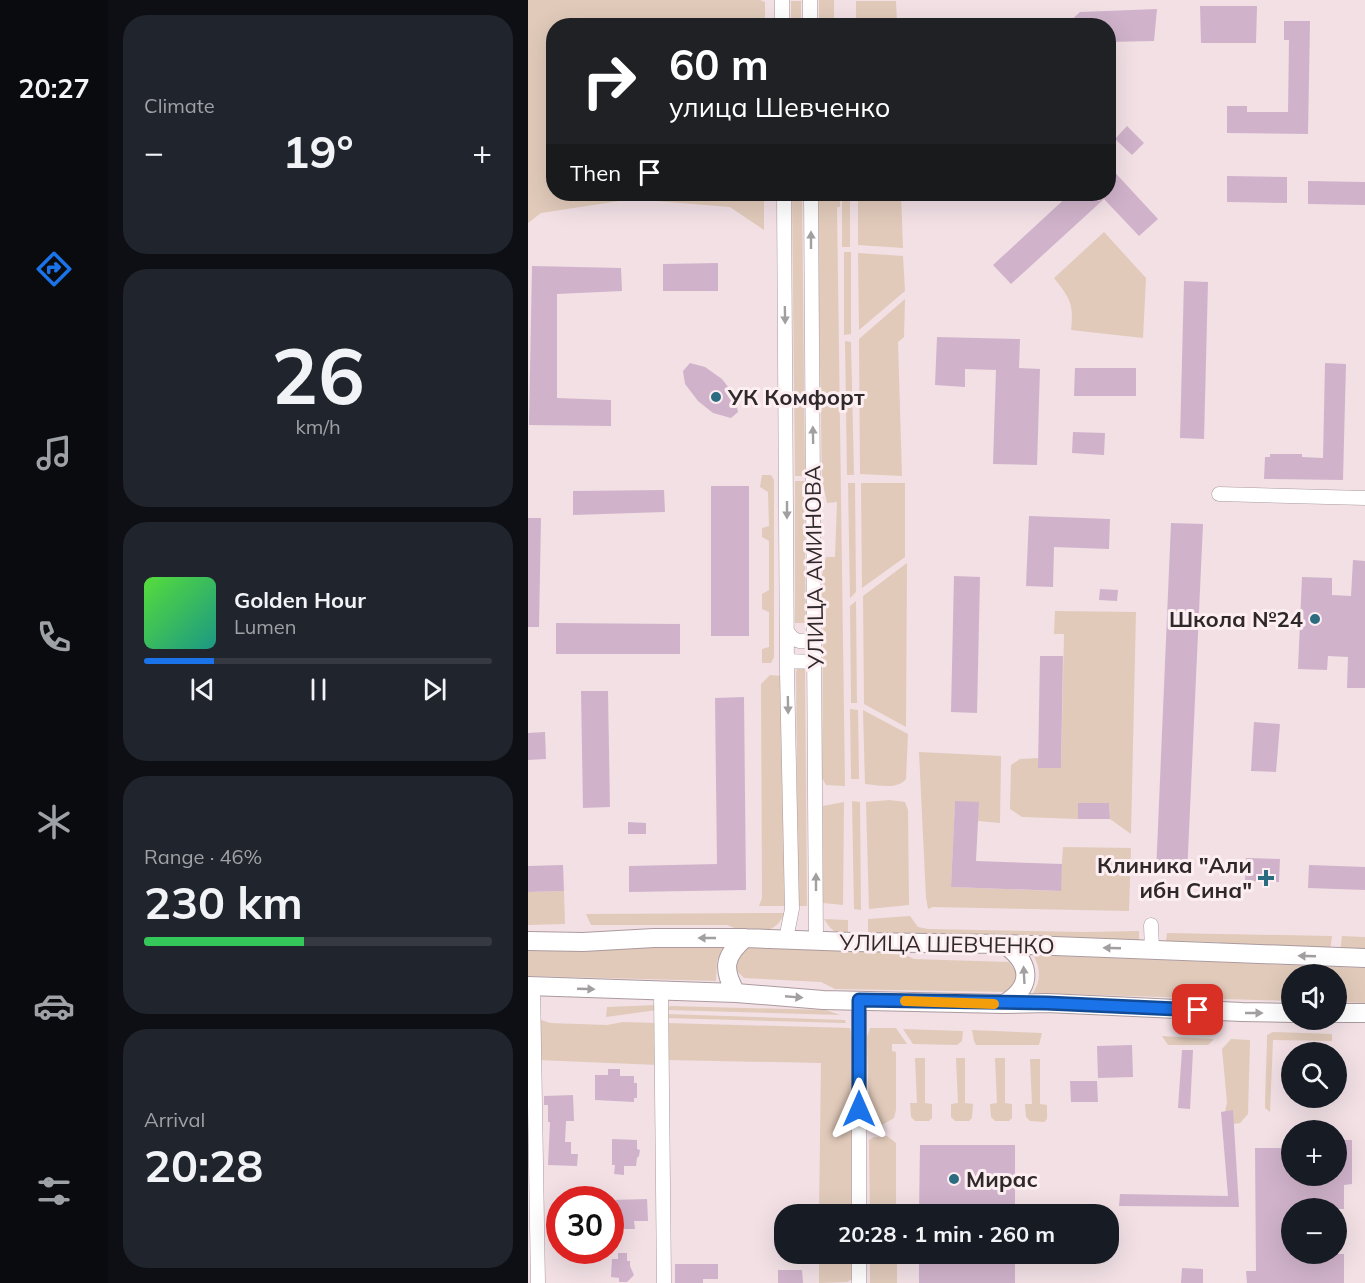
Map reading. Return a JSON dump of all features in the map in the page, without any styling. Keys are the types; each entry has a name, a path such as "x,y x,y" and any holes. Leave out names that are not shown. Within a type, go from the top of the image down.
{"main road":[{"name":"УЛИЦА ШЕВЧЕНКО","path":"528,941 745,938 1004,944 1365,958"},
{"path":"736,993 727,975 726,963 735,946 745,938"},
{"path":"1004,944 1020,959 1026,975 1020,992 1004,1004"},
{"path":"531,987 736,993 823,1000 1058,1004 1281,1013"},
{"path":"1347,1013 1365,1013"}],"street":[{"path":"782,0 782,18"},
{"path":"810,0 810,18"},
{"name":"УЛИЦА АМИНОВА","path":"784,201 787,662 792,909 786,939"},
{"name":"УЛИЦА АМИНОВА","path":"811,201 816,940"},
{"path":"1219,494 1365,498"},
{"path":"787,631 792,639 801,642 809,641 815,636"},
{"path":"787,662 815,662"},
{"path":"1151,925 1152,950"},
{"path":"531,987 538,1283"},
{"path":"661,992 664,1283"},
{"path":"859,1000 859,1204"},
{"path":"859,1264 859,1283"}],"shaded area":[{"path":"528,0 760,0 765,2 765,18 546,18 546,201 619,201 541,213 528,223"},
{"path":"819,0 834,0 834,18 819,18"},
{"path":"791,1 801,1 801,18 791,18"},
{"path":"856,1 896,1 897,18 856,18"},
{"path":"656,201 764,201 764,230 730,207"},
{"path":"792,201 802,201 805,476 795,476"},
{"path":"817,201 840,201 840,207 837,207 845,786 826,785 822,778 823,622 820,585 826,557 835,557 837,502 827,503 822,479"},
{"path":"842,201 850,201 850,247 842,247"},
{"path":"858,201 901,201 903,248 858,245"},
{"path":"1104,232 1146,278 1143,338 1071,330 1070,302 1054,278"},
{"path":"844,252 851,252 851,334 844,335"},
{"path":"858,253 903,256 905,291 859,330"},
{"path":"905,299 904,337 898,342 902,476 860,474 859,339"},
{"path":"845,341 851,342 854,475 847,475"},
{"path":"762,475 771,475 774,480 774,657 771,663 762,663 762,649 769,647 769,612 762,609 762,594 769,590 769,541 762,537 762,528 769,526 768,492 760,487"},
{"path":"795,481 806,481 804,490 806,623 795,623"},
{"path":"848,483 855,483 856,592 850,598"},
{"path":"861,483 905,483 905,557 862,588"},
{"path":"907,563 906,727 864,704 863,596"},
{"path":"856,601 857,703 851,703 850,606"},
{"path":"1055,611 1136,612 1131,834 1110,819 1109,803 1078,803 1078,819 1022,817 1010,809 1011,765 1020,759 1038,758 1038,768 1061,768 1064,634 1054,634"},
{"path":"797,668 805,669 807,906 798,906"},
{"path":"770,675 782,676 785,906 759,906 762,898 761,684"},
{"path":"850,709 858,710 859,779 851,779"},
{"path":"863,710 908,734 906,779 898,785 865,784"},
{"path":"919,752 1001,756 1000,823 978,821 955,802 951,887 1060,891 1063,847 1131,848 1129,911 933,907 928,909"},
{"path":"890,800 905,802 908,810 909,905 869,909 866,802"},
{"path":"852,801 860,802 861,910 854,909"},
{"path":"844,802 843,905 823,903 823,806"},
{"path":"564,891 565,924 528,925 528,892"},
{"path":"784,913 782,919 774,927 763,932 751,933 727,925 591,925 586,914"},
{"path":"910,916 918,927 928,929 1139,931 1139,940 1093,938 1073,942 868,935 868,919"},
{"path":"824,919 848,920 848,935 834,931"},
{"path":"1167,933 1332,936 1330,951 1233,949 1218,942 1166,941"},
{"path":"1342,936 1365,937 1365,953 1340,952"},
{"path":"528,947 724,947 717,961 716,981 528,976"},
{"path":"747,948 897,951 914,959 1009,962 1017,973 1015,986 1007,992 835,989 821,982 744,978 735,969 738,957"},
{"path":"1033,955 1281,965 1281,1001 1033,993 1038,984 1037,965"},
{"path":"1347,967 1365,968 1365,1003 1347,1002"},
{"path":"657,1005 657,1010 606,1017 607,1007"},
{"path":"670,1006 826,1010 840,1015 667,1010"},
{"path":"666,1014 845,1020 846,1023 666,1018"},
{"path":"536,1018 550,1023 607,1025 623,1022 659,1023 658,1065 537,1060"},
{"path":"666,1023 850,1028 852,1037 852,1204 819,1204 821,1063 667,1060"},
{"path":"870,1028 896,1028 907,1044 892,1044 892,1051 896,1052 896,1110 894,1118 882,1125 871,1122 869,1118 867,1037"},
{"path":"903,1029 963,1031 962,1041 957,1045 913,1044"},
{"path":"972,1030 1042,1033 1039,1045 976,1045"},
{"path":"1273,1032 1332,1034 1332,1041 1273,1040 1270,1112 1265,1108 1267,1035"},
{"path":"1162,1036 1214,1039 1208,1045 1168,1045"},
{"path":"1231,1039 1250,1040 1248,1114 1240,1123 1234,1124 1225,1112 1227,1102 1222,1049"},
{"path":"915,1058 925,1058 925,1103 932,1104 932,1118 929,1121 915,1121 911,1117 910,1103 917,1103"},
{"path":"956,1058 965,1058 965,1103 973,1104 972,1118 969,1121 955,1121 951,1117 951,1104 958,1103"},
{"path":"995,1058 1005,1058 1005,1103 1012,1104 1012,1118 1009,1121 995,1121 991,1117 990,1104 997,1103"},
{"path":"1030,1059 1040,1059 1040,1104 1047,1105 1047,1119 1044,1122 1030,1121 1026,1117 1025,1104 1032,1104"},
{"path":"887,1136 896,1143 896,1204 870,1204 869,1140 874,1137"},
{"path":"819,1264 852,1264 852,1279 847,1282 819,1283"},
{"path":"870,1264 897,1264 897,1283 870,1283"}],"building":[{"path":"1200,6 1257,6 1256,43 1201,43"},
{"path":"1157,9 1154,41 1116,42 1116,18 1074,18 1080,12"},
{"path":"1284,21 1310,21 1308,134 1227,133 1227,106 1247,106 1247,112 1288,112 1289,40 1284,40"},
{"path":"1127,126 1144,143 1132,155 1116,138"},
{"path":"1116,174 1158,219 1139,236 1106,201 1116,201"},
{"path":"1227,176 1287,177 1287,203 1227,202"},
{"path":"1308,181 1365,182 1365,205 1308,204"},
{"path":"1062,201 1102,201 1011,284 993,265"},
{"path":"718,263 718,291 663,291 663,264"},
{"path":"532,266 621,268 622,291 557,294 557,398 611,400 611,426 529,425"},
{"path":"1184,281 1208,282 1204,439 1180,438"},
{"path":"937,337 1020,339 1019,368 1040,369 1037,465 993,464 996,370 965,369 965,387 935,385"},
{"path":"690,363 705,367 722,379 735,396 738,412 731,418 713,413 698,401 685,384 683,371"},
{"path":"1325,363 1346,364 1343,480 1264,479 1265,457 1270,457 1270,454 1302,454 1302,457 1323,458"},
{"path":"1075,368 1136,368 1136,396 1074,396"},
{"path":"1073,432 1105,433 1104,455 1072,453"},
{"path":"711,486 749,486 749,636 711,636"},
{"path":"664,490 665,512 573,515 573,491"},
{"path":"1029,516 1110,519 1109,549 1054,547 1053,587 1026,586"},
{"path":"528,518 541,518 539,627 528,627"},
{"path":"1171,523 1203,524 1187,875 1156,873"},
{"path":"1353,560 1365,561 1365,688 1347,688 1348,657 1328,656 1327,670 1298,669 1302,577 1332,578 1332,595 1351,596"},
{"path":"954,576 980,577 977,713 951,712"},
{"path":"1100,589 1118,590 1117,601 1099,600"},
{"path":"556,623 680,624 680,654 556,654"},
{"path":"1040,656 1063,656 1061,768 1038,768"},
{"path":"581,691 608,691 610,807 583,808"},
{"path":"744,697 746,890 629,892 629,866 717,864 715,698"},
{"path":"1254,722 1280,724 1276,772 1251,771"},
{"path":"545,732 546,759 528,760 528,733"},
{"path":"955,801 979,802 976,861 1062,864 1061,891 951,887"},
{"path":"1078,803 1109,803 1110,819 1078,819"},
{"path":"628,822 646,823 646,834 628,834"},
{"path":"1246,858 1280,859 1279,882 1245,881"},
{"path":"563,865 564,891 528,892 528,866"},
{"path":"1309,865 1365,867 1365,890 1308,888"},
{"path":"1132,1045 1133,1077 1098,1078 1097,1046"},
{"path":"1182,1050 1193,1050 1190,1109 1178,1108"},
{"path":"608,1069 620,1069 620,1076 634,1076 634,1083 637,1083 637,1098 634,1098 634,1102 595,1100 595,1075 608,1075"},
{"path":"1070,1081 1097,1081 1098,1102 1071,1102"},
{"path":"573,1095 574,1121 566,1121 565,1142 571,1142 571,1154 578,1154 577,1166 548,1165 550,1122 548,1122 548,1105 544,1105 544,1096"},
{"path":"1233,1110 1239,1207 1119,1206 1120,1194 1228,1196 1221,1112"},
{"path":"612,1139 637,1140 637,1149 640,1150 636,1166 624,1166 624,1175 614,1174"},
{"path":"1347,1140 1352,1140 1352,1184 1347,1185"},
{"path":"920,1145 1015,1145 1015,1204 919,1204"},
{"path":"1255,1148 1281,1148 1281,1186 1344,1186 1344,1198 1281,1198 1281,1264 1344,1264 1344,1283 1247,1283 1246,1271 1256,1271"},
{"path":"647,1199 648,1221 634,1221 635,1229 624,1229 624,1200"},
{"path":"624,1253 627,1253 627,1261 630,1261 634,1275 627,1282 619,1282 619,1278 611,1277 612,1264 624,1264"},
{"path":"675,1264 718,1264 718,1279 703,1279 703,1283 675,1283"},
{"path":"919,1264 1015,1264 1015,1283 919,1283"},
{"path":"1182,1268 1203,1269 1203,1283 1181,1283"},
{"path":"778,1270 802,1270 803,1283 778,1283"}],"slow traffic":[{"path":"905,1001 994,1004"}],"place":[{"name":"УК Комфорт","path":"716,397"},
{"name":"Школа №24","path":"1315,619"},
{"name":"Клиника \"Али ибн Сина\"","path":"1266,878"},
{"name":"Мирас","path":"954,1179"}],"route":[{"path":"859,1109 859,1000 1047,1003 1198,1010"}]}
